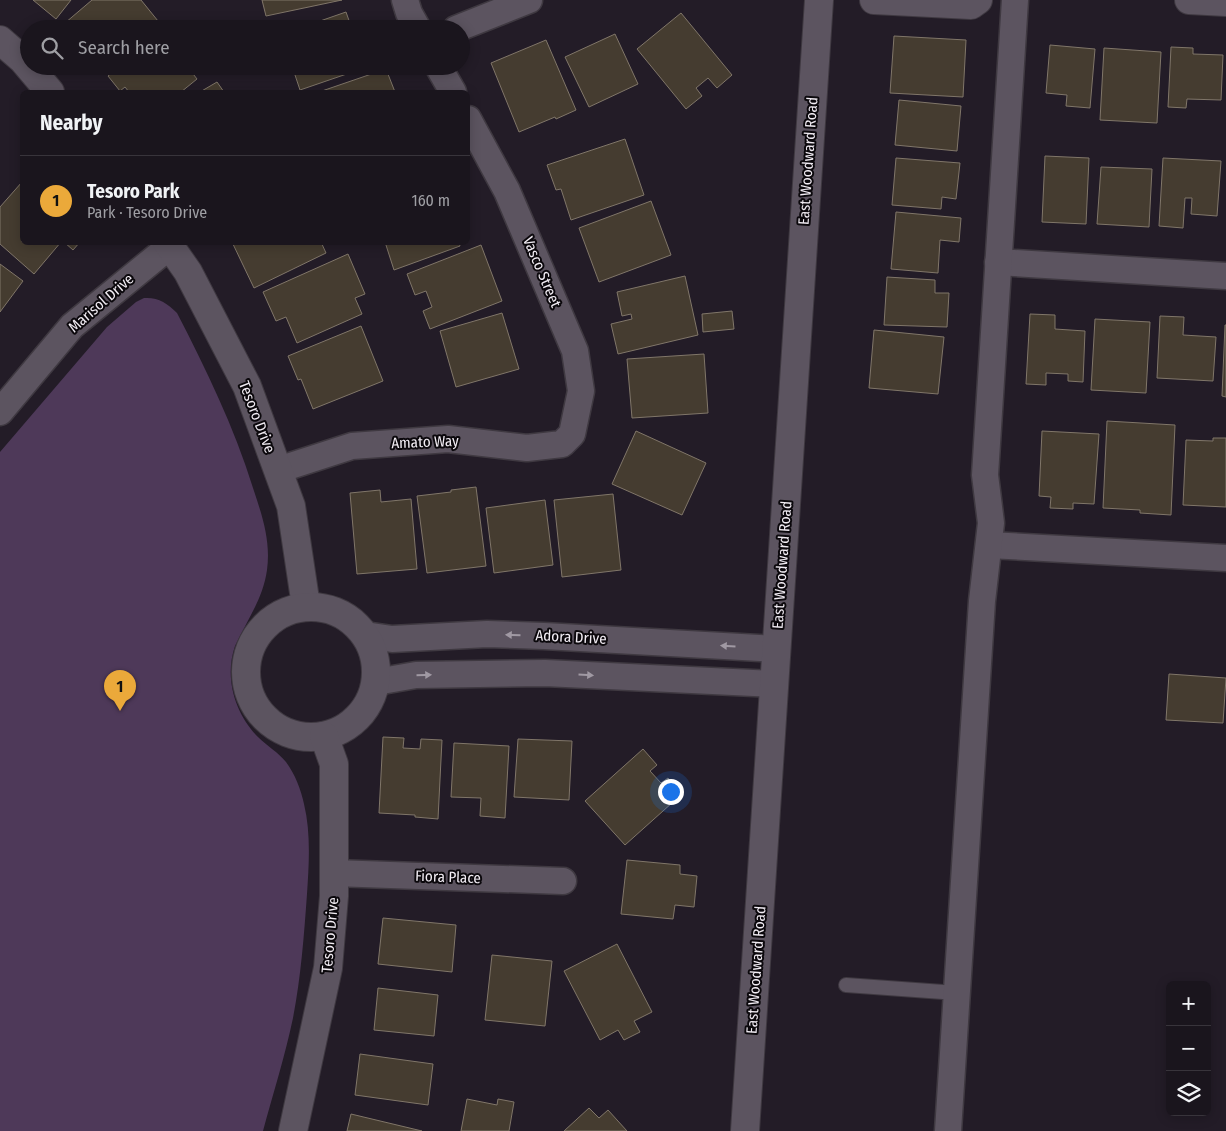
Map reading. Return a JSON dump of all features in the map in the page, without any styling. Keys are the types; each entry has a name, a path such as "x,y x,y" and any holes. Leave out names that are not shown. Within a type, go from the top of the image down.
{"street":[{"path":"405,0 413,20"},
{"path":"470,23 529,0"},
{"name":"East Woodward Road","path":"745,1131 820,0"},
{"path":"874,0 971,5 978,0"},
{"path":"948,1131 982,600 989,545 990,522 985,476 1015,0"},
{"path":"1189,0 1226,2"},
{"path":"0,40 20,57"},
{"path":"36,75 48,90"},
{"path":"443,75 452,90"},
{"name":"Vasco Street","path":"470,124 506,191 576,351 581,391 572,434"},
{"name":"Marisol Drive","path":"0,412 72,326 168,245"},
{"name":"Tesoro Drive","path":"170,245 188,272 247,386 292,506 306,606"},
{"path":"998,262 1226,276"},
{"name":"Amato Way","path":"278,470 352,446 448,439 527,448 562,444 572,434"},
{"path":"989,545 1226,558"},
{"path":"306,606 324,607 340,612 354,622 365,635 373,650 376,682 370,701 358,717 343,729 324,736 303,737 282,731 265,719 253,701 246,681 247,660 254,639 268,623 286,611 306,606"},
{"name":"Adora Drive","path":"365,635 392,639 487,634 534,635 776,649"},
{"path":"376,682 416,675 546,673 774,684"},
{"name":"Tesoro Drive","path":"293,1131 328,968 334,896 334,764 324,736"},
{"name":"Fiora Place","path":"334,873 563,881"}],"lane":[{"path":"846,985 957,993"}],"shaded area":[{"path":"144,298 162,301 177,313 209,377 228,421 260,508 265,528 268,559 265,581 258,600 235,646 232,658 231,683 243,718 261,740 283,758 292,772 301,793 306,815 309,849 308,883 296,1003 263,1131 0,1131 0,452 107,327 136,302"}],"building":[{"path":"33,0 71,0 56,19"},
{"path":"92,0 141,0 157,20 69,20"},
{"path":"262,0 342,0 266,16"},
{"path":"346,12 349,20 323,20"},
{"path":"681,13 732,75 717,88 708,78 696,88 702,96 686,109 637,49"},
{"path":"615,34 638,84 589,107 565,57"},
{"path":"894,36 966,40 963,97 890,93"},
{"path":"546,40 576,110 519,132 491,63"},
{"path":"1050,45 1095,49 1090,108 1066,106 1067,95 1046,93"},
{"path":"1171,47 1193,48 1193,54 1223,55 1221,100 1187,99 1186,108 1168,107"},
{"path":"1104,48 1161,52 1157,123 1100,120"},
{"path":"194,75 197,79 183,90 127,90 125,87 119,90 108,76"},
{"path":"295,75 344,75 300,90"},
{"path":"369,75 388,75 394,90 325,90"},
{"path":"217,82 223,90 203,90"},
{"path":"899,100 961,106 957,151 895,145"},
{"path":"625,139 644,195 571,220 561,189 556,190 547,165"},
{"path":"1045,156 1089,158 1086,224 1042,222"},
{"path":"896,158 960,163 956,199 942,197 941,209 892,205"},
{"path":"1163,158 1221,161 1217,216 1191,214 1192,198 1185,198 1183,228 1159,226"},
{"path":"1101,167 1152,169 1149,227 1097,224"},
{"path":"20,184 20,245 58,245 34,274 0,244 0,207"},
{"path":"651,201 671,255 599,282 579,228"},
{"path":"896,212 961,218 959,242 940,240 938,273 891,269"},
{"path":"67,245 77,245 73,250"},
{"path":"233,245 322,245 326,253 254,288"},
{"path":"386,245 460,245 460,246 394,270"},
{"path":"481,245 502,301 430,329 423,311 432,307 426,291 415,295 407,274"},
{"path":"348,254 365,294 355,298 362,314 297,343 286,317 276,321 263,292"},
{"path":"0,264 23,281 0,312"},
{"path":"685,276 698,335 618,354 611,324 632,319 631,314 622,316 617,292"},
{"path":"887,277 935,280 935,293 949,293 947,327 884,325"},
{"path":"732,311 734,329 703,332 702,314"},
{"path":"502,313 519,369 456,387 440,331"},
{"path":"1030,314 1055,315 1055,329 1085,331 1083,382 1068,381 1068,374 1046,373 1046,385 1026,384"},
{"path":"1160,316 1184,317 1183,335 1216,337 1213,381 1157,378"},
{"path":"1095,319 1150,322 1146,393 1091,390"},
{"path":"1226,325 1226,397 1222,396"},
{"path":"361,326 383,381 313,409 301,379 298,380 288,356"},
{"path":"874,330 944,337 938,394 869,388"},
{"path":"704,354 708,413 632,418 627,359"},
{"path":"1107,421 1175,425 1171,515 1140,513 1140,510 1103,508"},
{"path":"636,431 706,463 682,515 612,484"},
{"path":"1042,431 1099,434 1094,504 1073,503 1073,509 1050,508 1051,497 1039,496"},
{"path":"1213,438 1226,438 1226,507 1183,505 1186,440 1213,441"},
{"path":"476,487 486,566 427,573 417,496"},
{"path":"380,490 381,502 411,499 417,569 357,574 350,493"},
{"path":"613,494 621,570 562,577 554,500"},
{"path":"545,500 553,565 494,573 486,508"},
{"path":"1169,674 1226,678 1223,723 1166,720"},
{"path":"383,737 404,738 403,748 420,749 421,739 442,740 438,819 415,817 415,815 379,813"},
{"path":"518,739 572,741 569,800 514,797"},
{"path":"454,743 509,746 505,818 480,816 481,798 451,797"},
{"path":"643,749 657,765 650,771 661,783 668,778 682,794 625,845 585,801"},
{"path":"627,860 680,865 680,874 697,876 694,907 675,905 673,919 621,914"},
{"path":"383,918 456,925 452,972 378,964"},
{"path":"617,944 652,1012 634,1021 640,1032 624,1040 618,1030 600,1040 564,971"},
{"path":"492,955 552,961 545,1026 485,1020"},
{"path":"378,988 438,995 434,1036 374,1030"},
{"path":"360,1054 433,1064 428,1105 355,1095"},
{"path":"467,1099 497,1105 498,1099 514,1102 509,1131 461,1131"},
{"path":"589,1108 599,1118 608,1110 627,1131 564,1131"},
{"path":"351,1114 422,1131 347,1131"}],"place":[{"name":"Tesoro Park","path":"120,711"}]}
